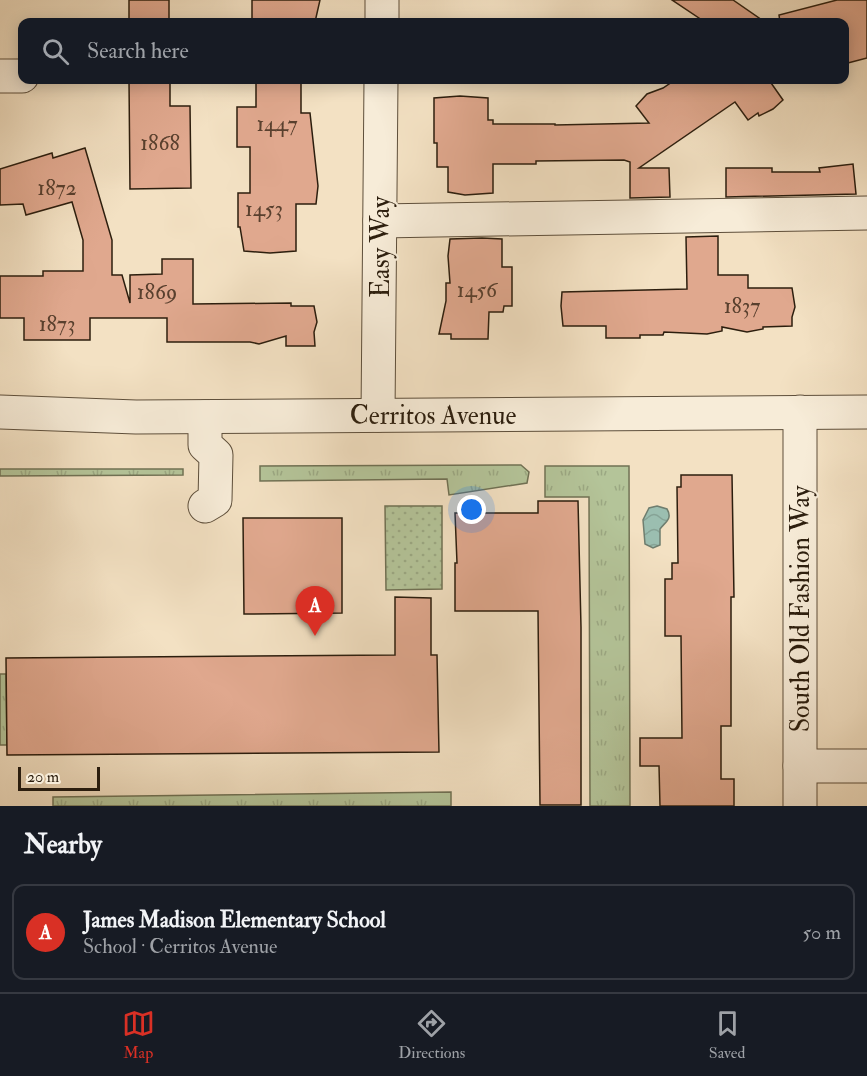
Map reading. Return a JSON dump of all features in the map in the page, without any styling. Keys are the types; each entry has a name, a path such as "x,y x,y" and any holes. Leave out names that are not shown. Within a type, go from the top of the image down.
{"street":[{"path":"382,0 382,18"},
{"path":"0,76 18,76"},
{"name":"Easy Way","path":"378,415 381,84"},
{"path":"380,221 867,213"},
{"name":"Cerritos Avenue","path":"0,412 136,417 205,431 378,415 867,412"},
{"name":"South Old Fashion Way","path":"800,412 800,806"},
{"path":"205,431 194,455 194,500 205,510"},
{"path":"800,766 867,766"}],"green space":[{"path":"521,465 529,472 527,483 449,495 447,479 260,481 260,466"},
{"path":"545,466 629,466 630,806 590,806 589,497 545,497"},
{"path":"0,469 183,469 183,475 0,476"},
{"path":"385,506 442,506 442,589 386,590"},
{"path":"0,674 6,674 7,745 0,745"},
{"path":"451,792 451,806 53,806 53,797"}],"water":[{"path":"657,506 667,509 669,515 668,520 660,529 660,545 653,548 645,544 643,520 649,508"}],"building":[{"path":"129,0 169,0 169,18 129,18"},
{"path":"252,0 320,0 316,18 252,18"},
{"path":"672,0 733,0 759,18 699,18"},
{"path":"837,0 867,0 867,58 849,63 849,18 779,18 779,15"},
{"path":"129,84 170,84 170,106 190,106 191,188 130,189"},
{"path":"256,84 301,84 301,113 310,113 318,186 316,204 296,204 296,251 270,253 244,251 240,227 238,227 238,193 250,193 250,147 237,147 237,107 256,107"},
{"path":"669,84 772,84 783,100 773,109 759,116 758,113 748,120 735,102 639,168 669,168 670,197 630,198 630,162 624,160 493,164 493,193 465,195 448,192 448,167 437,167 437,143 434,143 434,98 460,96 488,98 488,120 493,120 493,124 649,123 636,106 647,94"},
{"path":"85,148 112,240 112,275 122,275 130,303 130,275 162,274 162,259 193,259 193,304 291,303 291,306 314,306 317,322 314,332 315,346 286,346 286,336 259,344 250,342 167,342 167,318 90,318 90,340 24,340 24,318 0,318 0,276 43,276 43,271 83,271 83,240 72,202 26,215 23,204 0,205 0,169 52,153 53,158"},
{"path":"853,164 856,194 726,197 726,168 772,168 772,172 820,172 819,168"},
{"path":"718,236 718,275 748,275 748,288 792,288 795,307 792,326 763,327 763,329 747,332 722,327 722,331 707,334 664,332 663,335 640,335 640,338 606,338 606,326 563,326 562,292 687,289 686,237"},
{"path":"450,239 502,239 502,267 512,267 512,306 504,306 503,312 489,312 488,339 451,339 451,334 439,334 446,301 446,283 450,283 448,256"},
{"path":"681,475 732,475 734,597 731,597 731,726 721,726 721,779 734,779 734,806 660,806 659,766 640,766 640,738 682,738 681,636 665,636 665,579 672,579 672,563 678,563 677,487 681,487"},
{"path":"538,501 578,501 581,805 540,805 538,611 455,611 455,563 457,563 455,513 538,513"},
{"path":"243,518 342,518 342,613 244,614"},
{"path":"395,597 431,598 431,655 437,655 439,752 7,755 6,658 395,655"}],"place":[{"name":"James Madison Elementary School","path":"315,636"}]}
